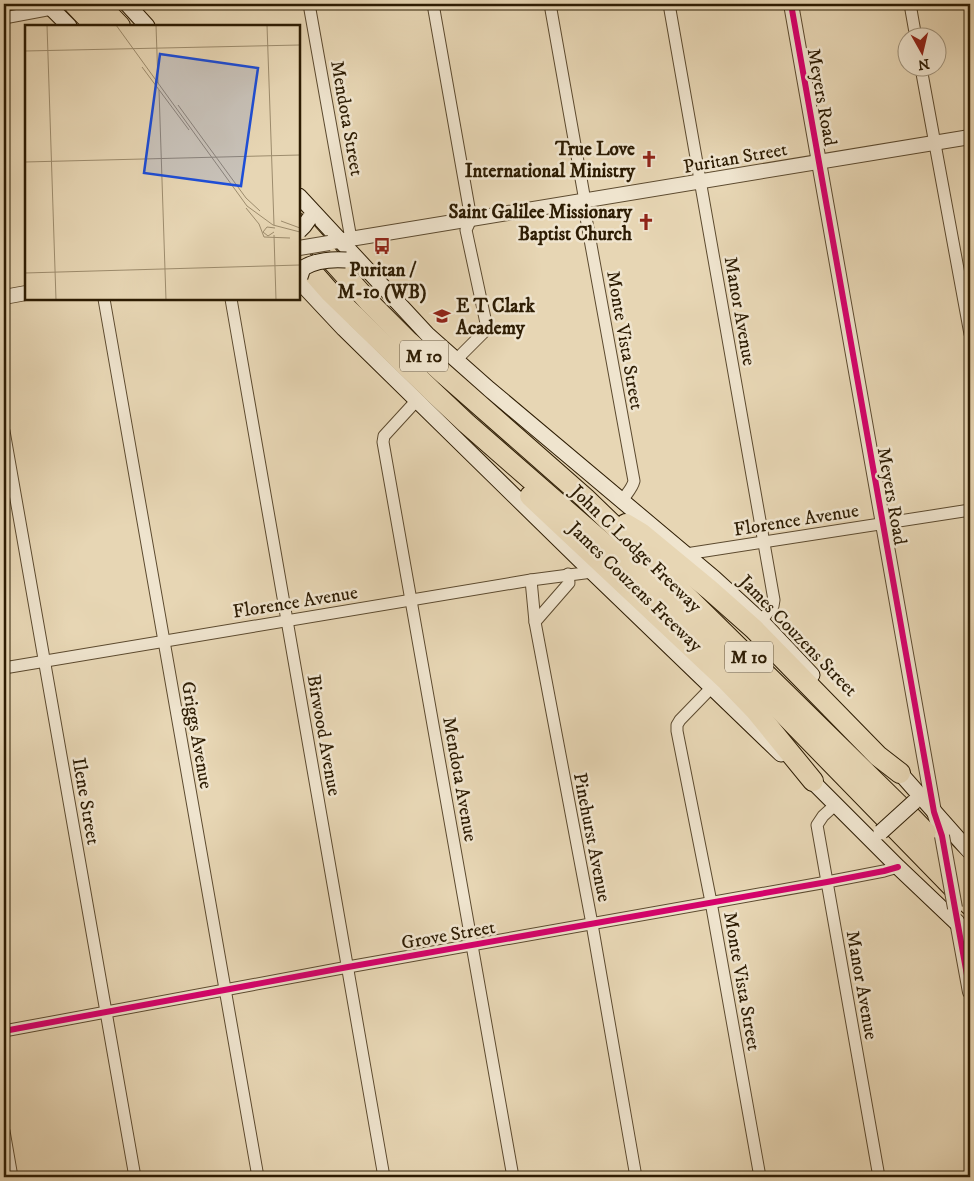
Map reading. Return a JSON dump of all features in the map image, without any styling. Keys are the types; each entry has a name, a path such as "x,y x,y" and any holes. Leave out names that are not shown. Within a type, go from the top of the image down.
{"highway":[{"path":"74,4 94,25"},
{"path":"99,4 119,25"},
{"name":"John C Lodge Freeway","path":"303,210 370,303 443,373 585,498 786,693 970,878"},
{"name":"John C Lodge Freeway","path":"300,258 329,291 466,423 608,547 733,662 963,906"},
{"path":"466,423 481,447 499,465 756,710 813,781"},
{"path":"585,498 641,533 710,590 754,629 878,756 900,773"}],"main road":[{"path":"127,4 146,25"},
{"path":"50,6 67,25"},
{"path":"303,210 340,241 427,334 622,501"},
{"path":"300,230 308,222 303,210"},
{"path":"300,281 303,268 314,263 335,259 355,263 378,283"},
{"name":"James Couzens Freeway","path":"300,281 344,329 592,572 785,757 813,781 835,805 876,837 898,867 958,924 970,938"},
{"name":"James Couzens Street","path":"622,501 761,620 833,697 900,773 916,799 934,812"},
{"path":"876,837 916,799"},
{"path":"934,812 970,852"}],"street":[{"name":"Mendota Street","path":"310,4 340,241"},
{"path":"432,4 471,219 466,230 486,323 483,333 456,360"},
{"name":"Monte Vista Street","path":"550,4 634,481 632,488 622,501"},
{"name":"Manor Avenue","path":"669,4 774,600 773,606 761,620"},
{"name":"Meyers Road","path":"791,4 934,812 963,906 958,924 970,992"},
{"path":"910,4 914,28"},
{"path":"4,18 50,6"},
{"path":"923,78 970,334"},
{"name":"Puritan Street","path":"300,248 970,137"},
{"path":"4,297 25,293"},
{"name":"Griggs Avenue","path":"104,300 258,1177"},
{"name":"Birwood Avenue","path":"231,300 384,1177"},
{"name":"Mendota Avenue","path":"417,400 384,436 383,442 513,1177"},
{"name":"Ilene Street","path":"4,431 135,1177"},
{"name":"Florence Avenue","path":"686,554 970,510"},
{"name":"Florence Avenue","path":"4,668 412,599 568,574 592,572"},
{"path":"535,622 569,583 568,574"},
{"name":"Pinehurst Avenue","path":"531,580 535,622 592,924 636,1177"},
{"name":"Monte Vista Street","path":"712,687 677,725 760,1177"},
{"name":"Manor Avenue","path":"835,805 823,816 817,825 879,1177"},
{"name":"Grove Street","path":"4,1031 348,967 827,882 898,867"},
{"path":"4,1131 12,1177"}],"cycle path":[{"path":"791,4 934,812 942,836 970,992"},
{"path":"4,1031 348,967 827,882 898,867"}],"place":[{"name":"True Love International Ministry","path":"649,159"},
{"name":"Saint Galilee Missionary Baptist Church","path":"646,222"},
{"name":"Puritan / M-10 (WB)","path":"382,246"},
{"name":"E T Clark Academy","path":"442,316"}]}
